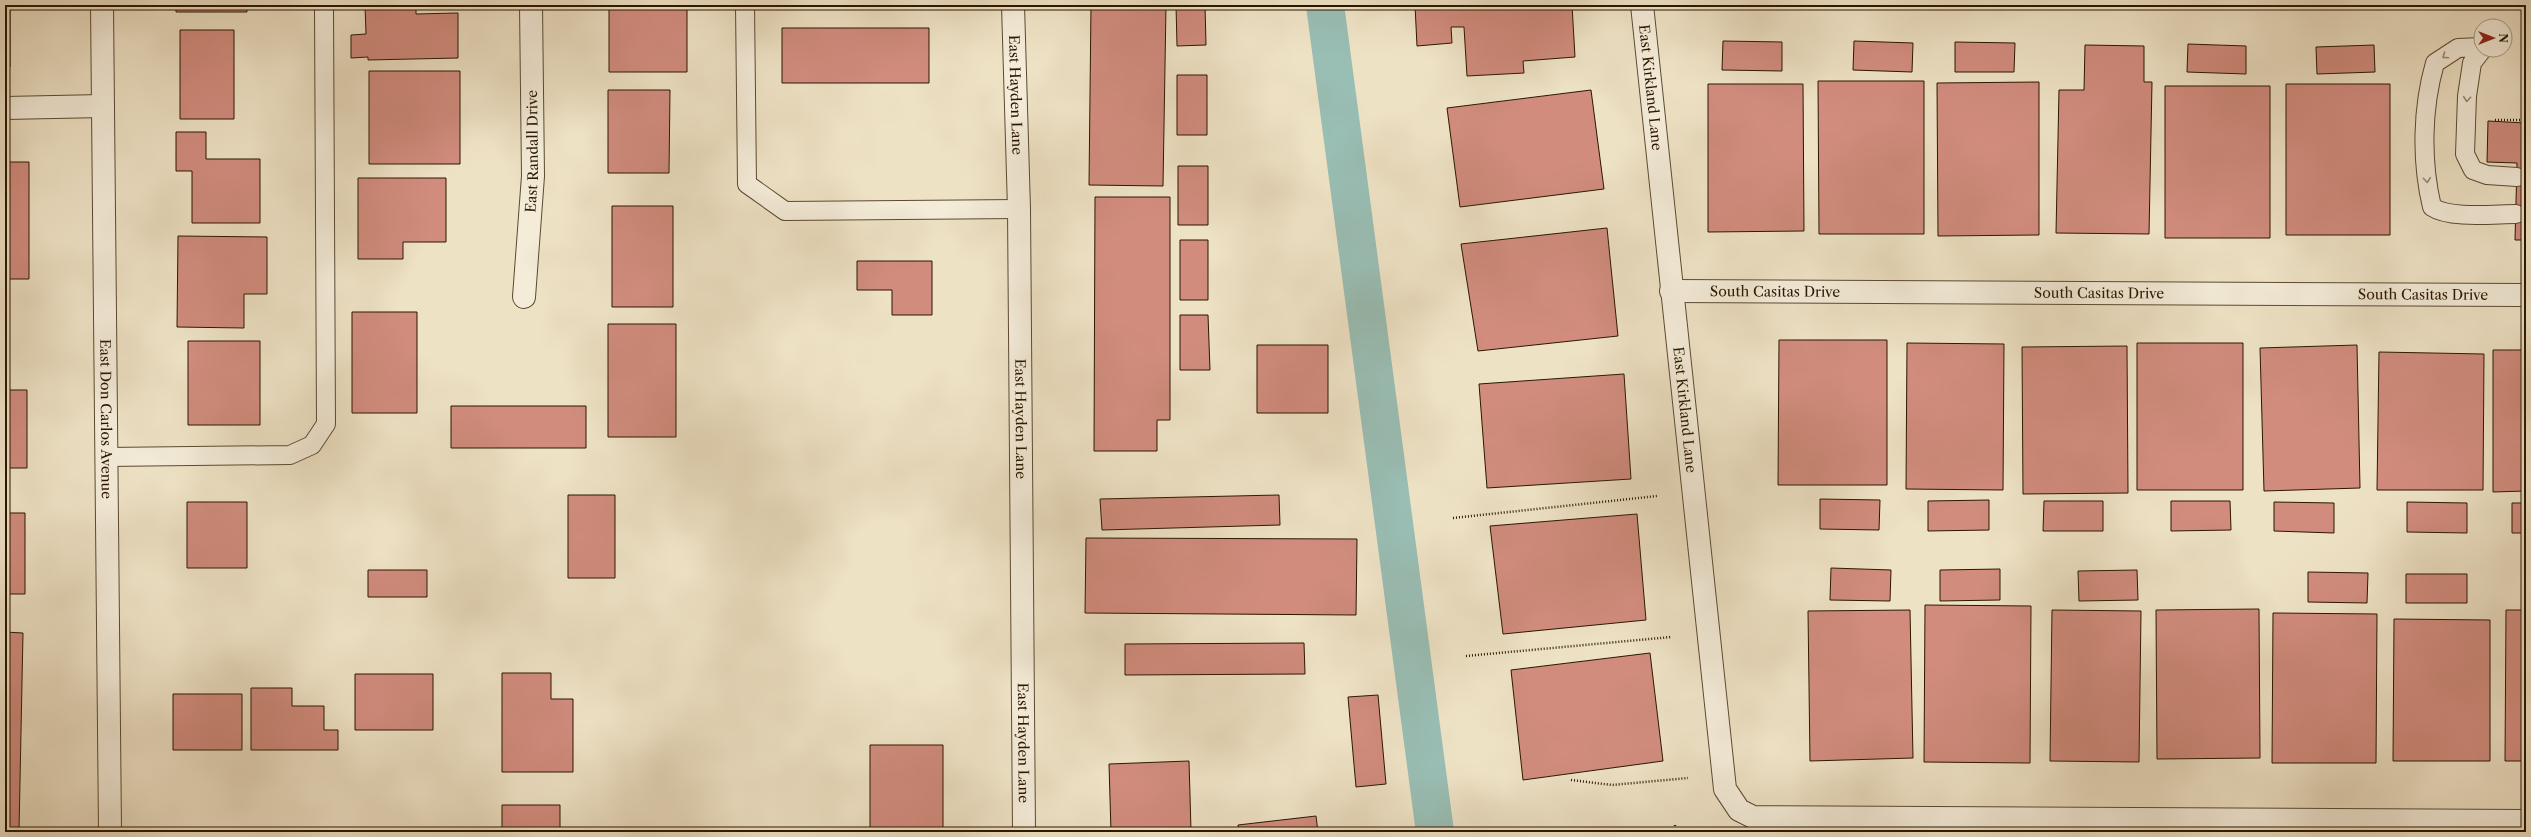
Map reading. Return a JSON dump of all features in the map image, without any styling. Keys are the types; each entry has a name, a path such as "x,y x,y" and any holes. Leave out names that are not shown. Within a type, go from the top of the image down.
{"street":[{"name":"East Don Carlos Avenue","path":"102,5 110,832"},
{"name":"East Randall Drive","path":"524,297 533,176 531,5"},
{"name":"East Hayden Lane","path":"1013,5 1019,209 1024,832"},
{"name":"East Kirkland Lane","path":"1642,5 1671,291 1725,789 1739,810 1753,817 2526,821"},
{"path":"5,108 103,106"},
{"name":"South Casitas Drive","path":"1671,291 2526,294"}],"lane":[{"path":"106,457 290,455 312,445 326,424 324,5"},
{"path":"745,5 747,184 786,211 1019,209"},
{"path":"2473,47 2458,48 2435,63 2427,92 2426,182 2432,207 2438,211 2457,214 2516,214"},
{"path":"2476,58 2472,63 2467,96 2465,154 2473,170 2486,174 2517,177"}],"path":[{"path":"2490,120 2526,120"},
{"path":"1453,518 1657,496"},
{"path":"1466,656 1671,636"},
{"path":"1571,780 1612,785 1688,778"},
{"path":"1675,825 1675,832"}],"building":[{"path":"5,5 10,5 10,67 5,67"},
{"path":"176,5 247,5 247,12 176,12"},
{"path":"365,5 416,5 416,14 458,13 458,58 368,60 368,57 351,58 351,35 366,34"},
{"path":"609,5 687,5 687,72 609,72"},
{"path":"1091,5 1166,5 1163,186 1089,185"},
{"path":"1176,5 1205,5 1206,45 1177,46"},
{"path":"1415,5 1572,5 1575,57 1523,61 1524,73 1467,76 1464,27 1451,27 1452,43 1417,46"},
{"path":"2137,5 2175,5 2175,7"},
{"path":"2526,5 2526,6 2428,6"},
{"path":"782,28 929,28 929,83 782,83"},
{"path":"180,30 234,30 234,119 180,119"},
{"path":"1723,41 1782,42 1782,71 1722,70"},
{"path":"1854,41 1913,43 1912,72 1853,70"},
{"path":"1955,42 2015,43 2014,72 1955,72"},
{"path":"2188,44 2246,46 2246,74 2187,72"},
{"path":"2085,45 2144,46 2144,82 2152,82 2149,234 2056,233 2059,90 2084,90"},
{"path":"2374,45 2375,72 2317,74 2316,47"},
{"path":"369,71 460,71 460,164 369,164"},
{"path":"1177,75 1207,75 1207,135 1177,135"},
{"path":"1818,81 1924,81 1924,234 1819,234"},
{"path":"2039,82 2039,235 1938,236 1937,83"},
{"path":"1708,84 1803,84 1804,231 1708,232"},
{"path":"2286,84 2390,84 2390,235 2286,235"},
{"path":"2165,86 2270,86 2270,238 2165,238"},
{"path":"608,90 670,90 669,173 608,173"},
{"path":"1591,90 1604,189 1460,207 1447,108"},
{"path":"2488,121 2526,123 2526,240 2515,240 2517,163 2487,162"},
{"path":"176,132 206,132 206,159 260,159 260,223 192,223 192,171 176,171"},
{"path":"5,162 29,162 29,279 5,279"},
{"path":"1178,166 1208,166 1208,225 1178,225"},
{"path":"358,178 446,178 446,242 403,242 403,259 358,259"},
{"path":"1095,197 1170,197 1170,420 1157,420 1157,451 1094,451"},
{"path":"612,206 673,206 673,307 612,307"},
{"path":"1607,228 1618,336 1478,351 1461,244"},
{"path":"178,236 267,237 267,294 244,294 244,328 177,327"},
{"path":"1180,240 1208,240 1208,300 1180,300"},
{"path":"857,261 932,261 932,315 892,315 892,290 857,290"},
{"path":"352,312 417,312 417,413 352,413"},
{"path":"1180,315 1208,315 1210,370 1180,370"},
{"path":"608,324 676,324 676,437 608,437"},
{"path":"1779,340 1887,340 1887,485 1778,485"},
{"path":"188,341 260,341 260,425 188,425"},
{"path":"1907,343 2004,344 2003,490 1906,489"},
{"path":"2137,343 2243,343 2243,490 2137,490"},
{"path":"1257,345 1328,345 1328,413 1257,413"},
{"path":"2357,345 2360,488 2264,491 2260,348"},
{"path":"2127,346 2128,493 2023,494 2022,347"},
{"path":"2493,350 2526,350 2526,491 2493,492"},
{"path":"2379,352 2484,354 2483,490 2377,490"},
{"path":"1624,374 1631,479 1487,488 1479,384"},
{"path":"5,390 27,390 27,468 5,468"},
{"path":"451,406 586,406 586,448 451,448"},
{"path":"568,495 615,495 615,578 568,578"},
{"path":"1279,495 1280,525 1102,530 1100,499"},
{"path":"1820,499 1880,500 1879,530 1820,529"},
{"path":"1989,500 1989,530 1928,531 1928,501"},
{"path":"2044,501 2103,501 2103,531 2043,531"},
{"path":"2171,501 2230,501 2231,530 2171,531"},
{"path":"187,502 247,502 247,568 187,568"},
{"path":"2274,502 2334,503 2334,533 2274,531"},
{"path":"2407,502 2467,503 2467,533 2407,532"},
{"path":"2512,503 2526,503 2526,533 2512,533"},
{"path":"5,513 25,513 25,594 5,594"},
{"path":"1637,514 1646,620 1503,634 1490,526"},
{"path":"1086,538 1357,539 1356,615 1085,613"},
{"path":"1831,568 1891,570 1890,601 1830,600"},
{"path":"2000,569 2000,600 1940,601 1940,570"},
{"path":"368,570 427,570 427,597 368,597"},
{"path":"2137,570 2138,600 2079,601 2078,571"},
{"path":"2308,572 2368,573 2367,603 2308,602"},
{"path":"2406,574 2467,574 2467,603 2406,603"},
{"path":"1925,605 2031,606 2030,763 1924,762"},
{"path":"2259,609 2260,758 2157,759 2156,610"},
{"path":"1910,610 1913,758 1810,761 1808,611"},
{"path":"2052,610 2141,611 2139,762 2050,761"},
{"path":"2506,610 2526,610 2526,761 2505,761"},
{"path":"2273,613 2377,614 2376,763 2272,763"},
{"path":"2394,619 2490,620 2490,761 2393,761"},
{"path":"5,632 23,633 19,831 5,831"},
{"path":"1304,643 1305,674 1125,675 1125,644"},
{"path":"1650,653 1663,761 1523,780 1511,670"},
{"path":"502,673 551,673 551,699 573,699 573,772 502,772"},
{"path":"355,674 433,674 433,730 355,730"},
{"path":"251,688 292,688 292,706 324,706 324,730 338,730 338,750 251,750"},
{"path":"173,694 242,694 242,750 173,750"},
{"path":"1378,695 1386,784 1356,787 1348,697"},
{"path":"870,745 943,745 943,832 870,832"},
{"path":"1189,761 1191,830 1111,832 1109,764"},
{"path":"502,805 560,805 560,832 502,832"},
{"path":"1316,816 1318,832 1239,832 1238,825"}],"waterway":[{"path":"1325,5 1435,832"}]}
